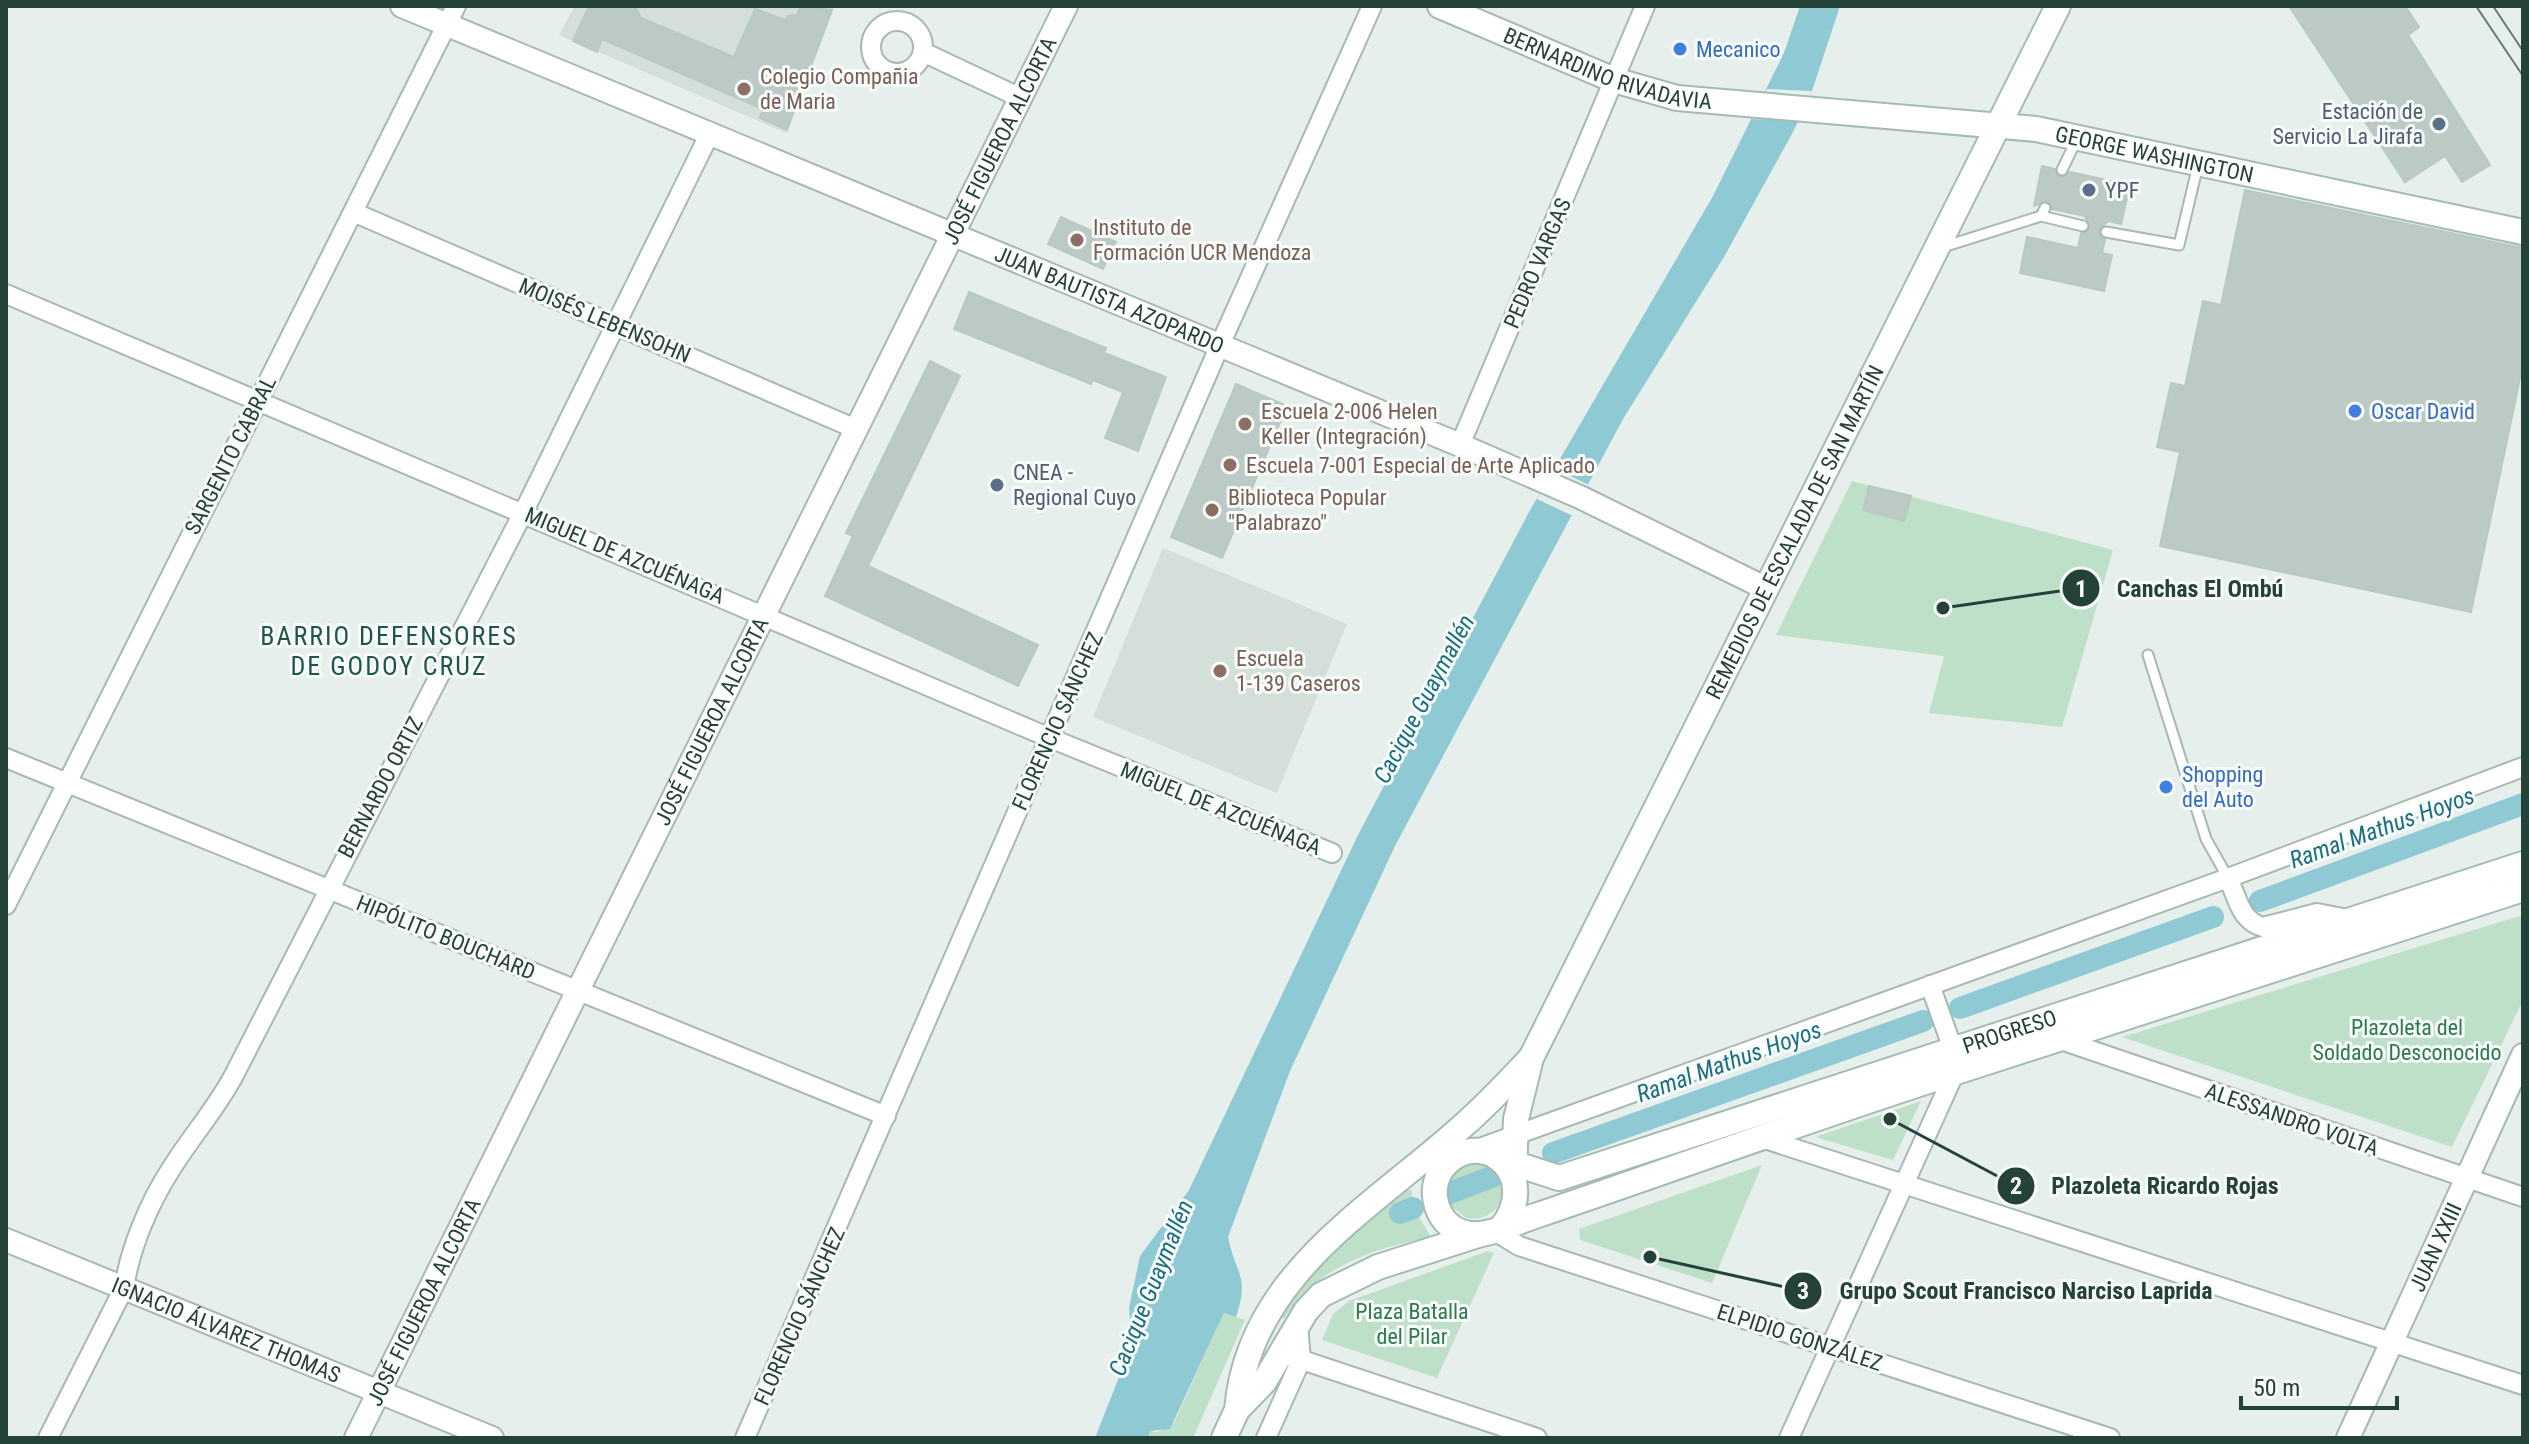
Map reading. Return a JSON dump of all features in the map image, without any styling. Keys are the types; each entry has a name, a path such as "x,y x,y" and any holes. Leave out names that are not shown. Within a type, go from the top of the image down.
{"main road":[{"name":"BERNARDINO RIVADAVIA","path":"1440,6 1614,80 1677,98 1781,107"},
{"name":"REMEDIOS DE ESCALADA DE SAN MARTÍN","path":"1507,1165 1531,1058 2058,6"},
{"name":"GEORGE WASHINGTON","path":"1781,107 2000,125 2078,136 2523,232"},
{"name":"PROGRESO","path":"1507,1165 1559,1178 1952,1053 2517,865"},
{"name":"PROGRESO","path":"1237,1410 1291,1356 1298,1324 1313,1302 1337,1284 1762,1138 1952,1053 2061,1040 2523,889"},
{"name":"REMEDIOS DE ESCALADA DE SAN MARTÍN","path":"1237,1410 1244,1365 1287,1284 1318,1248 1363,1206 1465,1125 1531,1058"},
{"path":"1363,1206 1416,1175 1456,1158 1507,1165 1517,1197 1493,1230 1460,1231 1443,1219 1438,1210 1435,1185 1456,1158 1465,1125"},
{"path":"1224,1438 1237,1410"}],"street":[{"name":"JUAN BAUTISTA AZOPARDO","path":"402,6 452,15 710,133 1460,445 1582,498 1765,588"},
{"name":"JOSÉ FIGUEROA ALCORTA","path":"356,1438 1066,6"},
{"name":"FLORENCIO SÁNCHEZ","path":"745,1438 1220,345 1372,6"},
{"name":"PEDRO VARGAS","path":"1460,445 1645,6"},
{"name":"SARGENTO CABRAL","path":"6,905 452,15"},
{"path":"923,52 1021,98"},
{"name":"BERNARDO ORTIZ","path":"48,1438 124,1288 128,1263 161,1186 223,1096 327,888 523,513 710,133"},
{"name":"MOISÉS LEBENSOHN","path":"353,212 856,429"},
{"name":"MIGUEL DE AZCUÉNAGA","path":"6,294 764,613 1050,738 1332,853"},
{"name":"HIPÓLITO BOUCHARD","path":"6,758 886,1116"},
{"path":"1456,1158 1930,985 2231,886 2523,767"},
{"path":"2231,886 2246,920 2263,927 2317,913 2353,920"},
{"path":"1789,1438 1905,1183 1952,1053 1930,985"},
{"name":"ALESSANDRO VOLTA","path":"2061,1040 2523,1197"},
{"name":"JUAN XXIII","path":"2348,1438 2523,1055"},
{"path":"1520,1097 1532,1114 1571,1117"},
{"path":"1762,1138 2523,1385"},
{"name":"ELPIDIO GONZÁLEZ","path":"1493,1230 1519,1246 2110,1438"},
{"name":"IGNACIO ÁLVAREZ THOMAS","path":"6,1240 492,1438"},
{"path":"1266,1438 1291,1356 1537,1438"}],"lane":[{"path":"2062,170 2078,136"},
{"path":"2106,232 2179,245 2199,162"},
{"path":"1936,249 2043,212 2083,226"},
{"path":"2148,655 2206,839 2231,886"}],"shaded area":[{"name":"Colegio Compañia de Maria","path":"575,6 834,6 786,133 559,35"},
{"name":"Escuela 1-139 Caseros","path":"1163,548 1347,624 1277,793 1093,717"}],"green space":[{"path":"1852,481 2113,550 2062,727 1929,713 1944,656 1776,635"},
{"name":"Plazoleta del Soldado Desconocido","path":"2523,915 2523,1000 2452,1147 2122,1037"},
{"path":"1921,1101 1893,1160 1815,1137"},
{"path":"1470,1161 1485,1163 1494,1169 1445,1188 1450,1173"},
{"path":"1762,1165 1712,1283 1580,1240 1579,1229"},
{"path":"1501,1180 1502,1197 1490,1214 1466,1218 1448,1204 1447,1200"},
{"path":"1408,1189 1412,1191 1412,1201 1397,1208 1403,1217 1416,1212 1431,1237 1368,1254 1329,1273 1297,1301 1284,1319 1280,1315 1316,1266"},
{"name":"Plaza Batalla del Pilar","path":"1488,1251 1494,1253 1437,1378 1322,1340 1333,1314 1349,1301"},
{"path":"1224,1313 1245,1320 1193,1438 1148,1438 1150,1431 1158,1432 1174,1423"}],"water":[{"name":"Cacique Guaymallén","path":"1800,6 1840,6 1812,91 1793,132 1724,257 1623,419 1395,846 1290,1071 1228,1237 1242,1284 1236,1317 1224,1313 1170,1429 1150,1431 1148,1438 1095,1438 1132,1344 1129,1308 1140,1256 1189,1190 1358,835 1529,512 1713,196 1784,53"}],"pier":[{"path":"1767,89 1812,91 1798,121 1751,119"},
{"path":"1554,468 1589,485 1573,516 1537,499"}],"building":[{"name":"Colegio Compañia de Maria","path":"589,6 635,6 641,18 734,57 755,9 786,20 788,16 797,15 801,6 832,10 787,130 760,118 763,109 602,39 597,52 573,41"},
{"path":"2289,6 2405,6 2419,27 2408,35 2490,165 2462,182 2445,156 2405,182"},
{"path":"2042,166 2055,169 2059,177 2070,172 2130,185 2121,224 2108,221 2099,230 2105,239 2102,253 2112,255 2104,291 2020,273 2027,237 2078,248 2081,233 2090,227 2085,216 2052,209 2048,201 2034,206"},
{"name":"Oscar David","path":"2245,190 2523,248 2523,364 2471,612 2160,546 2180,452 2157,447 2171,383 2185,386 2203,301 2221,305"},
{"path":"1061,217 1116,242 1103,269 1048,244"},
{"path":"969,292 1106,348 1104,353 1166,377 1138,451 1105,438 1123,392 1093,380 1091,384 954,329"},
{"path":"930,361 960,376 868,566 1038,645 1018,686 825,596 853,536 846,533"},
{"path":"1236,384 1287,406 1222,558 1171,537"},
{"path":"1869,486 1911,496 1904,521 1863,510"}],"waterway":[{"name":"Ramal Mathus Hoyos","path":"2260,901 2523,804"},
{"name":"Ramal Mathus Hoyos","path":"1960,1008 2213,917"},
{"name":"Ramal Mathus Hoyos","path":"1553,1153 1923,1021"},
{"name":"Ramal Mathus Hoyos","path":"1447,1194 1494,1176"},
{"name":"Ramal Mathus Hoyos","path":"1400,1213 1413,1208"}],"tram line":[{"path":"2476,6 2523,76"},
{"path":"2493,6 2523,51"}],"place":[{"name":"Mecanico","path":"1680,49"},
{"name":"Colegio Compañia de Maria","path":"744,89"},
{"name":"Estación de Servicio La Jirafa","path":"2439,124"},
{"name":"YPF","path":"2089,190"},
{"name":"Instituto de Formación UCR Mendoza","path":"1077,240"},
{"name":"Oscar David","path":"2355,411"},
{"name":"Escuela 2-006 Helen Keller (Integración)","path":"1245,424"},
{"name":"Escuela 7-001 Especial de Arte Aplicado","path":"1230,465"},
{"name":"CNEA - Regional Cuyo","path":"997,485"},
{"name":"Biblioteca Popular \"Palabrazo\"","path":"1212,510"},
{"name":"Canchas El Ombú","path":"1943,608"},
{"name":"Escuela 1-139 Caseros","path":"1220,671"},
{"name":"Shopping del Auto","path":"2166,787"},
{"name":"Plazoleta Ricardo Rojas","path":"1890,1119"},
{"name":"Grupo Scout Francisco Narciso Laprida","path":"1650,1257"}],"district":[{"name":"BARRIO DEFENSORES DE GODOY CRUZ","path":"389,651"}]}
